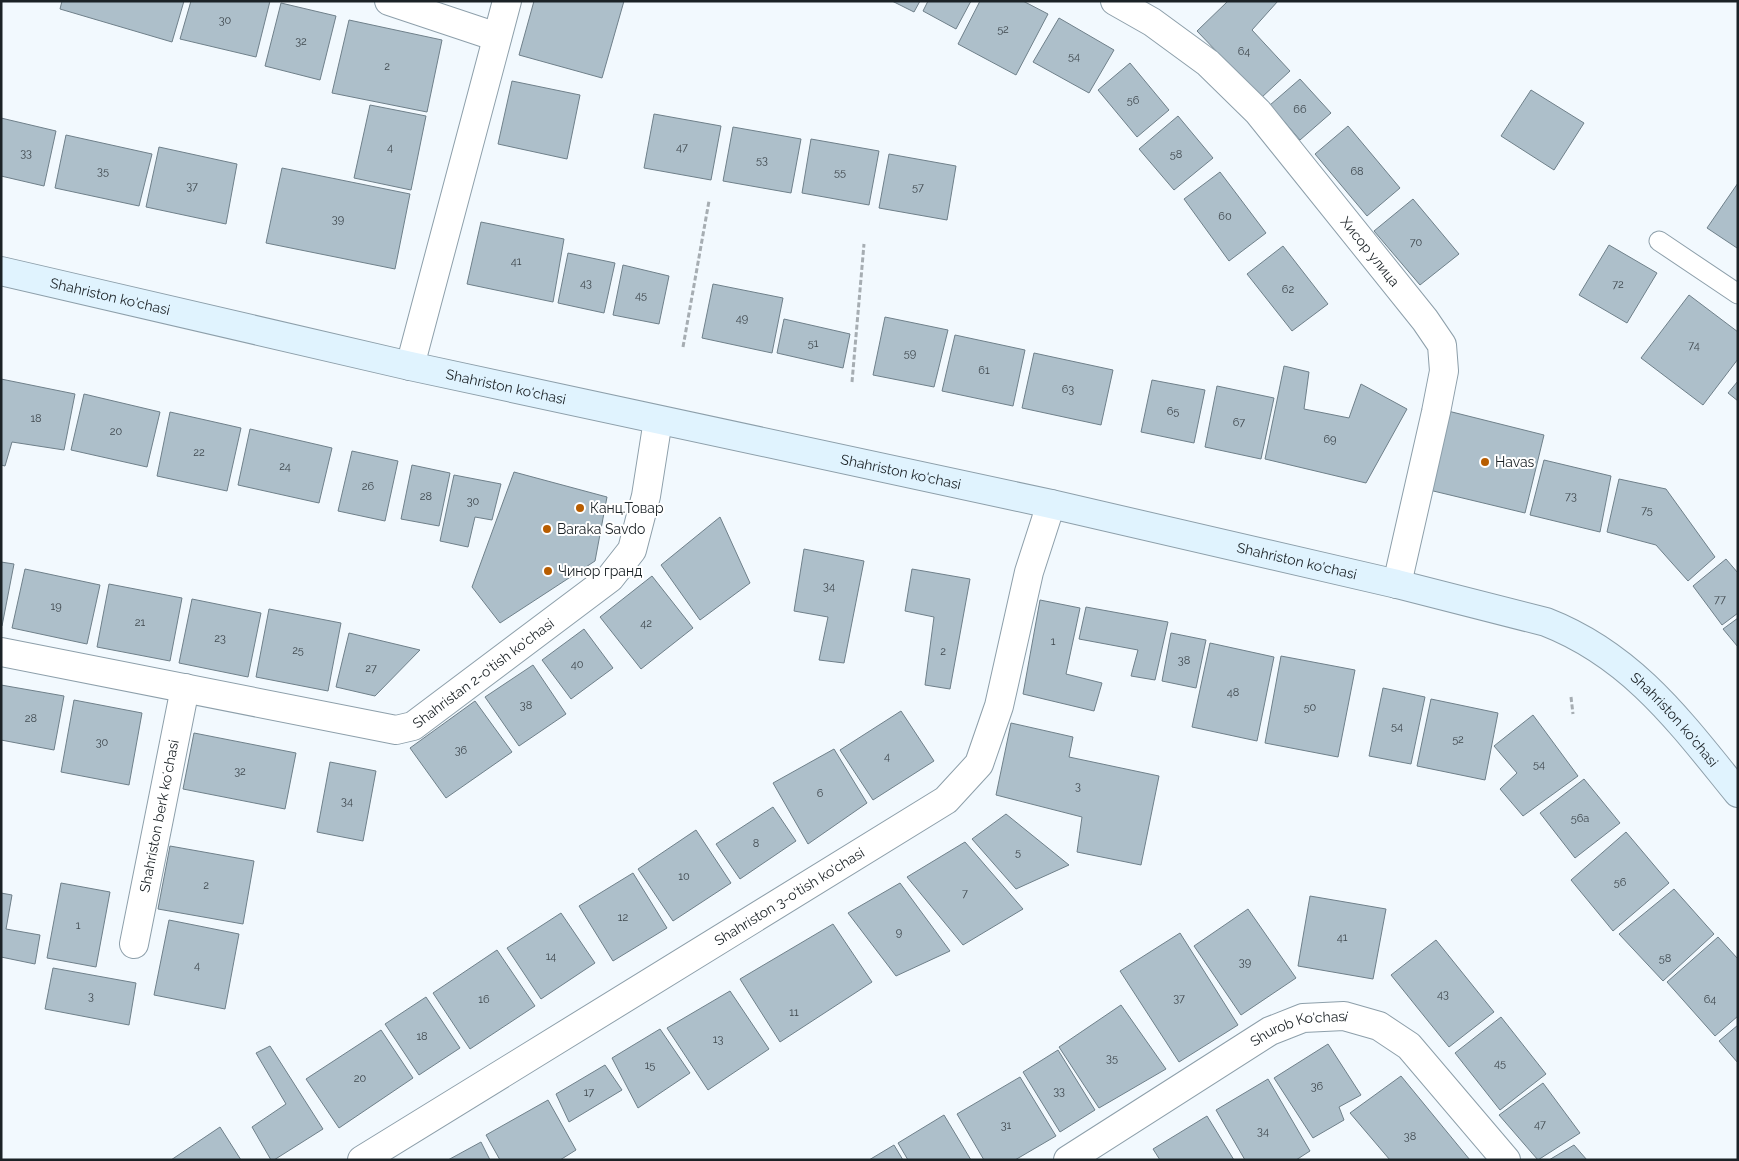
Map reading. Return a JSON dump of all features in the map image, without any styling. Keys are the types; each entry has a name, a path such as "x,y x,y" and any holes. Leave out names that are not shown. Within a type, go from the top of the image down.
{"main road":[{"name":"Shahriston ko'chasi","path":"1,271 410,366 1051,504 1397,584 1546,622 1590,642 1627,668 1652,692 1738,792"}],"street":[{"path":"389,1 497,37"},
{"path":"410,366 507,1"},
{"name":"Хисор улица","path":"1115,1 1152,22 1208,63 1258,112 1425,320 1442,345 1444,371 1438,404 1397,584"},
{"name":"Shahristan 2-o'tish ko'chasi","path":"1,652 396,730 413,726 610,578 632,550 646,496 658,420"},
{"name":"Shahriston 3-o'tish ko'chasi","path":"362,1160 946,800 978,764 999,706 1029,572 1051,504"},
{"name":"Shahriston berk koʻchasi","path":"134,944 185,688"},
{"name":"Shurob Ko'chasi","path":"1068,1160 1270,1031 1303,1018 1344,1016 1379,1026 1409,1046 1506,1160"}],"lane":[{"path":"1659,241 1738,294"}],"path":[{"path":"683,347 709,200"},
{"path":"852,382 864,244"},
{"path":"1571,697 1573,714"}],"building":[{"path":"62,1 184,1 172,42 60,9"},
{"path":"191,1 270,1 256,57 180,39"},
{"path":"534,1 624,1 602,78 519,55"},
{"path":"892,1 920,1 914,12"},
{"path":"928,1 971,1 956,29 923,11"},
{"path":"980,1 1023,1 1048,14 1016,75 958,44"},
{"path":"1228,1 1278,1 1252,30 1290,71 1261,98 1197,31"},
{"path":"281,3 336,16 320,80 265,66"},
{"path":"1059,18 1114,50 1089,93 1033,62"},
{"path":"349,20 442,40 427,112 332,93"},
{"path":"1130,63 1169,110 1137,137 1098,90"},
{"path":"1300,79 1331,113 1300,140 1270,105"},
{"path":"512,81 580,95 567,159 498,144"},
{"path":"1531,90 1584,123 1554,170 1501,136"},
{"path":"370,105 426,116 411,190 354,178"},
{"path":"654,114 721,126 711,180 644,168"},
{"path":"1178,116 1213,158 1174,190 1139,149"},
{"path":"1,118 56,131 44,186 1,176"},
{"path":"1348,126 1400,188 1367,216 1315,154"},
{"path":"733,127 801,139 791,193 723,181"},
{"path":"66,135 152,154 139,206 55,188"},
{"path":"811,139 879,151 869,205 802,193"},
{"path":"159,147 237,164 226,224 146,207"},
{"path":"889,154 956,166 947,220 879,208"},
{"path":"282,168 410,194 395,269 266,243"},
{"path":"1220,172 1266,233 1229,261 1184,199"},
{"path":"1738,183 1738,247 1737,248 1707,228"},
{"path":"1413,199 1459,254 1420,285 1374,231"},
{"path":"481,222 564,239 553,302 467,284"},
{"path":"1609,245 1657,273 1627,323 1579,295"},
{"path":"1283,246 1328,304 1292,331 1247,274"},
{"path":"568,253 615,263 604,313 558,303"},
{"path":"623,265 669,276 659,324 613,315"},
{"path":"713,284 783,298 772,353 702,338"},
{"path":"1689,295 1738,332 1738,359 1703,405 1641,358"},
{"path":"885,317 948,330 934,387 873,375"},
{"path":"784,319 850,334 843,368 777,353"},
{"path":"955,335 1025,350 1013,406 942,391"},
{"path":"1034,353 1113,370 1101,425 1022,408"},
{"path":"1284,366 1309,372 1304,409 1349,418 1361,384 1407,409 1366,483 1265,459"},
{"path":"1,379 75,394 64,450 12,442 5,466 1,465"},
{"path":"1152,380 1205,390 1194,443 1141,432"},
{"path":"1738,381 1738,401 1728,393"},
{"path":"1217,386 1274,398 1261,459 1205,447"},
{"path":"84,394 160,412 147,467 71,450"},
{"name":"Havas","path":"1444,410 1544,435 1525,513 1425,489"},
{"path":"170,412 241,428 227,491 157,476"},
{"path":"250,429 332,448 319,503 238,485"},
{"path":"352,451 398,461 385,521 338,511"},
{"path":"1544,460 1611,476 1600,532 1530,515"},
{"path":"412,465 450,473 439,526 401,519"},
{"name":"Baraka Savdo","path":"514,472 607,497 595,561 500,623 472,587"},
{"path":"454,475 501,484 492,520 475,517 468,547 440,541"},
{"path":"1619,479 1666,489 1715,557 1688,581 1656,545 1607,532"},
{"path":"720,517 750,583 700,620 661,565"},
{"path":"804,549 864,561 844,663 819,660 828,617 794,611"},
{"path":"1726,559 1738,573 1738,613 1722,625 1693,586"},
{"path":"1,562 14,564 2,626 1,625"},
{"path":"25,569 100,585 87,644 12,628"},
{"path":"912,569 970,579 950,689 925,685 934,617 905,611"},
{"path":"652,576 693,628 641,669 600,617"},
{"path":"109,584 182,598 170,661 97,647"},
{"path":"192,599 261,613 248,677 179,663"},
{"path":"1040,600 1080,608 1066,674 1102,683 1094,711 1023,694"},
{"path":"1086,607 1168,622 1155,680 1131,676 1138,650 1079,639"},
{"path":"269,609 341,623 328,691 256,677"},
{"path":"1738,618 1738,647 1723,629"},
{"path":"584,629 613,668 571,699 542,660"},
{"path":"349,633 420,650 375,696 336,687"},
{"path":"1171,633 1206,640 1196,688 1162,681"},
{"path":"1210,643 1274,657 1257,741 1192,727"},
{"path":"1281,656 1355,670 1338,757 1265,743"},
{"path":"533,665 566,714 519,746 485,697"},
{"path":"1,685 64,696 54,750 1,740"},
{"path":"1383,688 1425,697 1411,764 1369,756"},
{"path":"1431,699 1498,713 1485,780 1417,766"},
{"path":"74,700 142,713 129,785 61,772"},
{"path":"475,701 512,752 446,798 410,748"},
{"path":"901,711 934,761 873,800 840,750"},
{"path":"1533,715 1578,776 1523,816 1500,789 1517,773 1494,746"},
{"path":"1011,723 1073,737 1069,757 1159,776 1141,865 1077,852 1082,817 996,795"},
{"path":"194,733 296,753 285,809 183,789"},
{"path":"834,749 867,803 808,844 773,783"},
{"path":"330,762 376,771 363,841 317,832"},
{"path":"1584,779 1620,823 1575,858 1540,813"},
{"path":"773,807 796,841 740,879 716,844"},
{"path":"1006,814 1069,865 1016,889 972,839"},
{"path":"696,830 731,883 673,921 638,869"},
{"path":"1626,832 1669,883 1613,931 1571,880"},
{"path":"965,842 1023,909 963,945 907,877"},
{"path":"170,846 254,861 243,924 158,909"},
{"path":"633,873 667,928 613,961 579,906"},
{"path":"61,883 110,892 96,967 47,958"},
{"path":"900,883 950,951 896,976 848,913"},
{"path":"1674,889 1714,934 1663,981 1619,934"},
{"path":"1,893 12,895 6,929 40,935 35,964 1,957"},
{"path":"1310,896 1386,909 1373,979 1298,966"},
{"path":"1248,909 1296,978 1241,1015 1194,946"},
{"path":"561,913 595,963 541,999 507,948"},
{"path":"169,920 239,934 225,1009 154,995"},
{"path":"833,924 872,982 780,1042 740,979"},
{"path":"1180,933 1238,1025 1179,1062 1120,971"},
{"path":"1718,937 1738,959 1738,1016 1715,1036 1667,982"},
{"path":"1436,940 1494,1012 1449,1047 1391,975"},
{"path":"497,950 535,1006 470,1049 433,993"},
{"path":"53,968 136,983 129,1025 45,1009"},
{"path":"730,991 769,1049 708,1090 667,1028"},
{"path":"426,997 460,1048 419,1075 385,1024"},
{"path":"1121,1005 1166,1069 1099,1108 1059,1047"},
{"path":"1501,1017 1546,1074 1500,1110 1455,1053"},
{"path":"1738,1025 1738,1063 1719,1041"},
{"path":"660,1029 690,1073 638,1108 612,1058"},
{"path":"381,1030 413,1078 339,1128 306,1079"},
{"path":"1328,1044 1361,1095 1339,1107 1344,1120 1313,1138 1274,1078"},
{"path":"270,1046 323,1129 274,1160 271,1160 252,1127 286,1104 256,1053"},
{"path":"1058,1050 1095,1110 1060,1132 1023,1072"},
{"path":"605,1065 622,1090 569,1122 556,1094"},
{"path":"1401,1076 1470,1160 1390,1160 1350,1113"},
{"path":"1020,1077 1056,1136 1015,1160 984,1160 957,1114"},
{"path":"1268,1079 1310,1151 1296,1160 1245,1160 1216,1110"},
{"path":"1543,1083 1580,1133 1538,1160 1499,1115"},
{"path":"548,1100 576,1150 560,1160 500,1160 486,1135"},
{"path":"944,1115 971,1160 908,1160 898,1143"},
{"path":"1207,1116 1234,1160 1160,1160 1153,1149"},
{"path":"220,1127 241,1160 171,1160"},
{"path":"481,1142 490,1160 448,1160"},
{"path":"894,1145 903,1160 869,1160"},
{"path":"1574,1145 1587,1160 1549,1160"}],"place":[{"name":"Havas","path":"1485,462"},
{"name":"Канц.Товар","path":"580,508"},
{"name":"Baraka Savdo","path":"547,529"},
{"name":"Чинор гранд","path":"548,571"}]}
